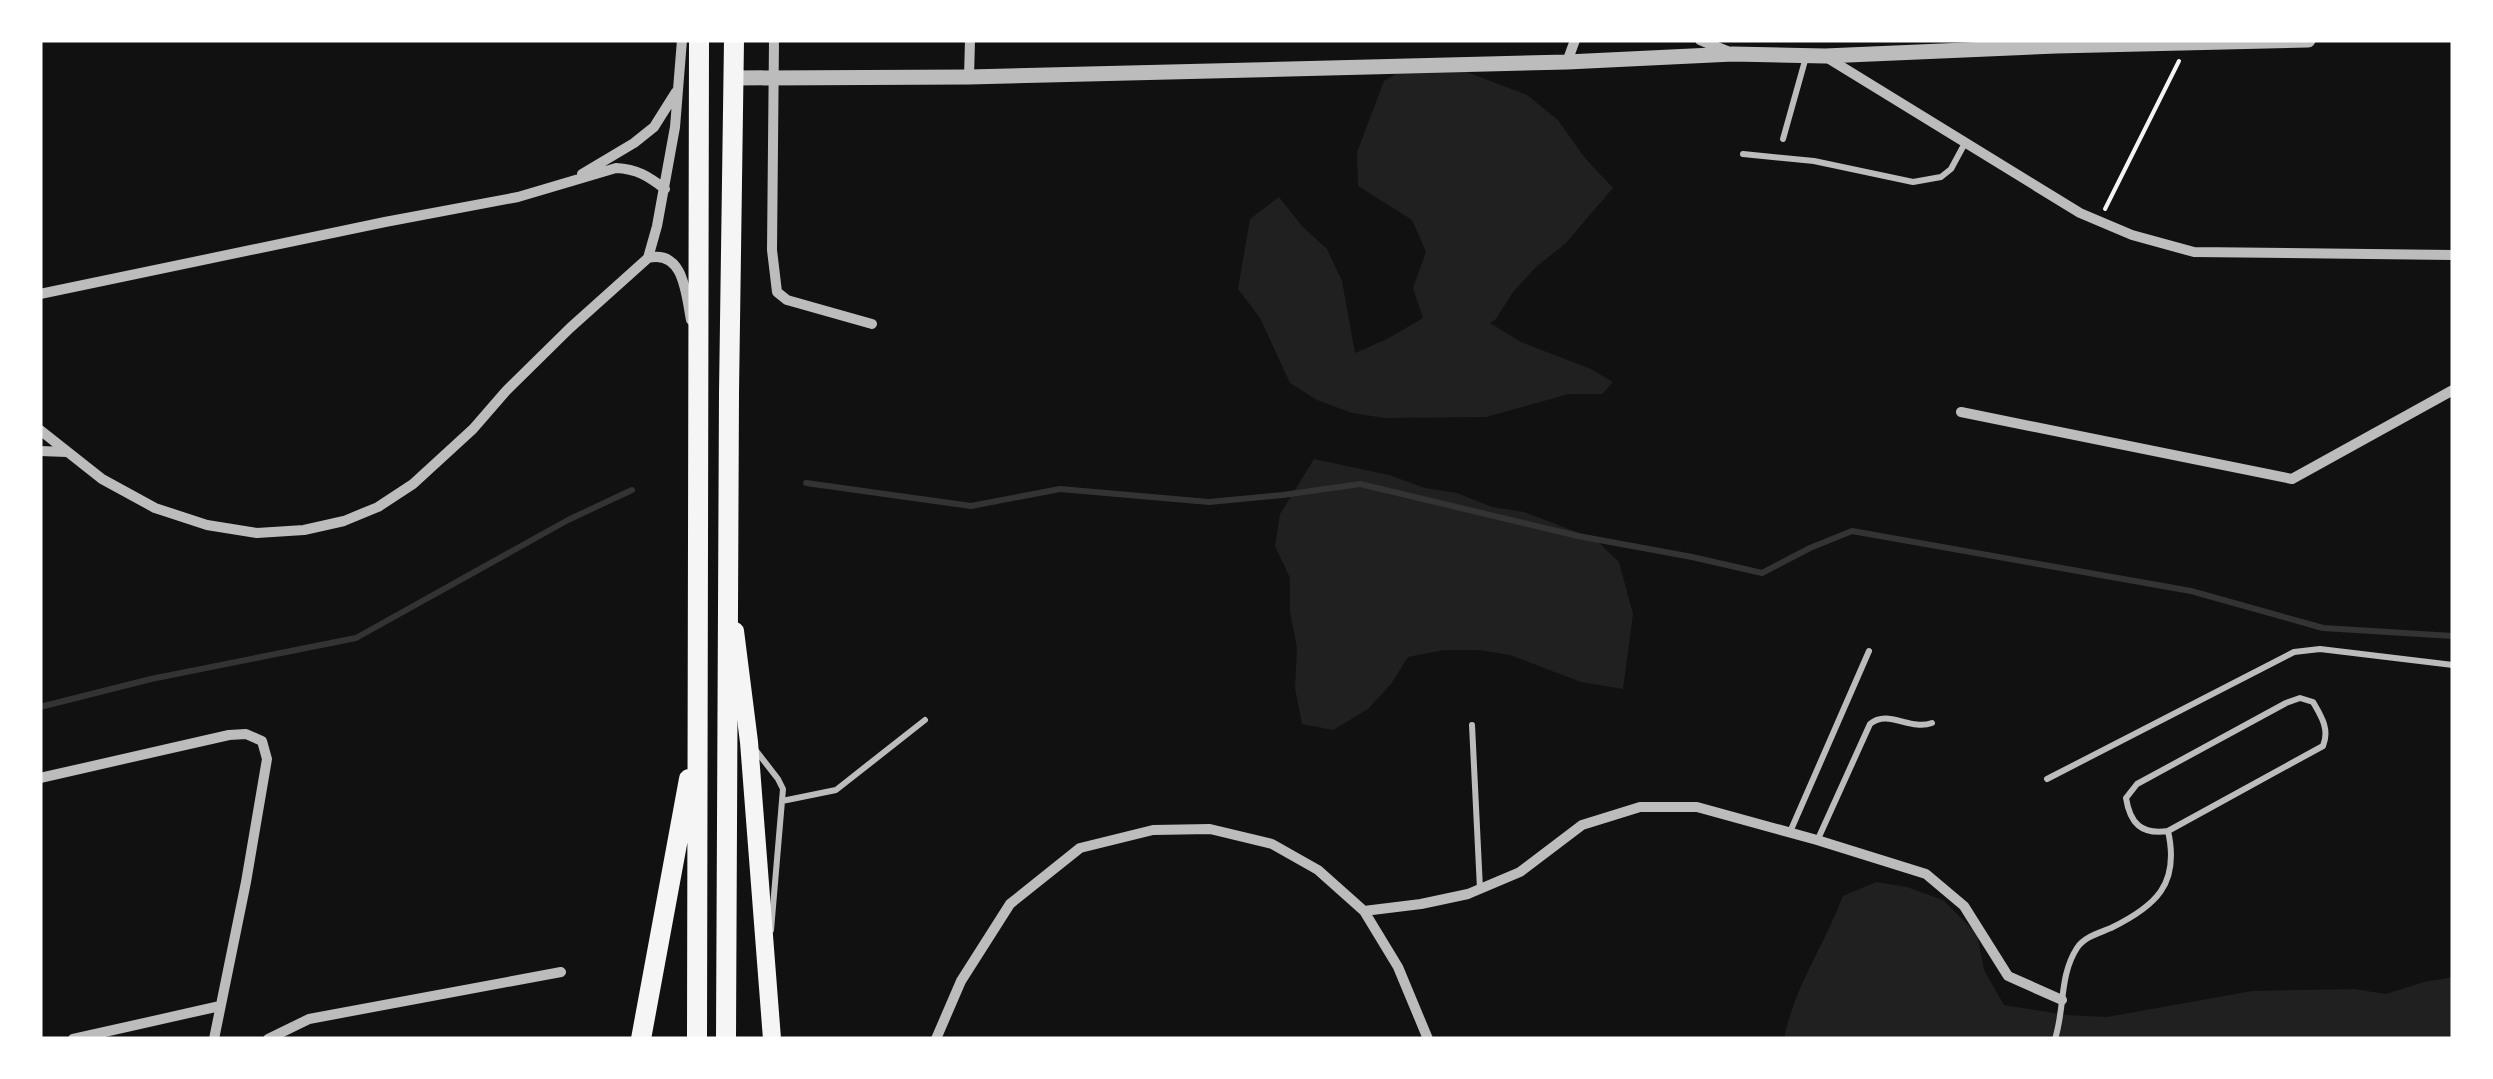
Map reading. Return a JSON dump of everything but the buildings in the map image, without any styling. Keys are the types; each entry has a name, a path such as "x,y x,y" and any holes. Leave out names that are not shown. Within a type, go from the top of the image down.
{"main road":[{"path":"697,1039 699,40"},
{"path":"726,1039 734,40"},
{"path":"728,579 749,742 772,1039"},
{"path":"641,1039 698,728"}],"street":[{"path":"648,258 665,189 680,85 682,40"},
{"path":"774,40 772,250 777,292 786,300 872,324"},
{"path":"969,78 970,40"},
{"path":"1567,62 1575,40"},
{"path":"1700,40 1733,54"},
{"path":"734,78 969,78 1733,54 1825,56 2054,43 2308,40"},
{"path":"1825,56 2080,213 2132,235 2194,252 2453,254"},
{"path":"564,184 654,127 680,85"},
{"path":"40,294 518,197 616,168 647,175 665,189"},
{"path":"40,430 102,479 154,508 207,525 256,533 304,530 344,521 378,507 413,484 473,430 570,328 648,258 667,258 678,268 699,354"},
{"path":"1960,412 2292,479 2453,390"},
{"path":"40,452 66,452"},
{"path":"40,778 228,735 246,734 262,741 268,759 214,1039"},
{"path":"1364,911 1468,894 1520,872 1582,825 1640,807 1696,807 1926,874 1964,906 2008,976 2062,1000"},
{"path":"936,1039 961,980 1010,904 1080,848 1153,830 1210,829 1272,844 1318,870 1364,911 1398,967 1428,1039"},
{"path":"268,1039 309,1019 562,972"},
{"path":"73,1039 220,1006"}],"lane":[{"path":"1783,139 1807,56"},
{"path":"1743,154 1814,162 1914,182 1941,177 1951,169 1964,144"},
{"path":"2047,779 2294,652 2320,649 2453,665"},
{"path":"1790,832 1869,651"},
{"path":"2300,698 2312,702 2324,721 2327,737 2323,746 2168,831 2147,831 2128,814 2126,798 2136,784 2286,703 2300,698"},
{"path":"1818,840 1874,718 1920,726 1932,724"},
{"path":"782,801 836,790 925,720"},
{"path":"1472,725 1480,888"},
{"path":"749,742 783,790 768,971"},
{"path":"2054,1039 2060,1024 2065,972 2082,942 2132,918 2158,898 2170,874 2172,850 2168,831"}],"path":[{"path":"2099,221 2188,43"}],"shaded area":[{"path":"1418,61 1456,68 1527,95 1558,120 1584,157 1613,188 1565,244 1513,292 1490,323 1521,342 1591,369 1613,382 1602,394 1569,394 1486,417 1384,418 1352,413 1317,400 1290,383 1260,318 1238,289 1250,219 1279,197 1327,249 1342,281 1355,353 1423,318 1413,288 1426,252 1412,220 1358,186 1357,152 1384,81"},
{"path":"1314,459 1524,512 1595,539 1619,562 1633,614 1623,689 1581,682 1510,655 1444,650 1408,657 1368,709 1333,730 1302,724 1295,688 1297,648 1290,612 1290,578 1275,546 1280,514"},
{"path":"1876,882 1907,887 1943,900 1977,934 1984,970 2004,1005 2107,1017 2252,991 2354,989 2386,994 2453,977 2453,1039 1784,1039 1794,1002 1843,896"}],"waterway":[{"path":"806,483 971,506 1060,489 1209,502 1360,484 1578,536 1762,573 1852,531 2191,591 2323,628 2453,636"},
{"path":"40,707 151,679 356,638 568,520 632,490"}]}
